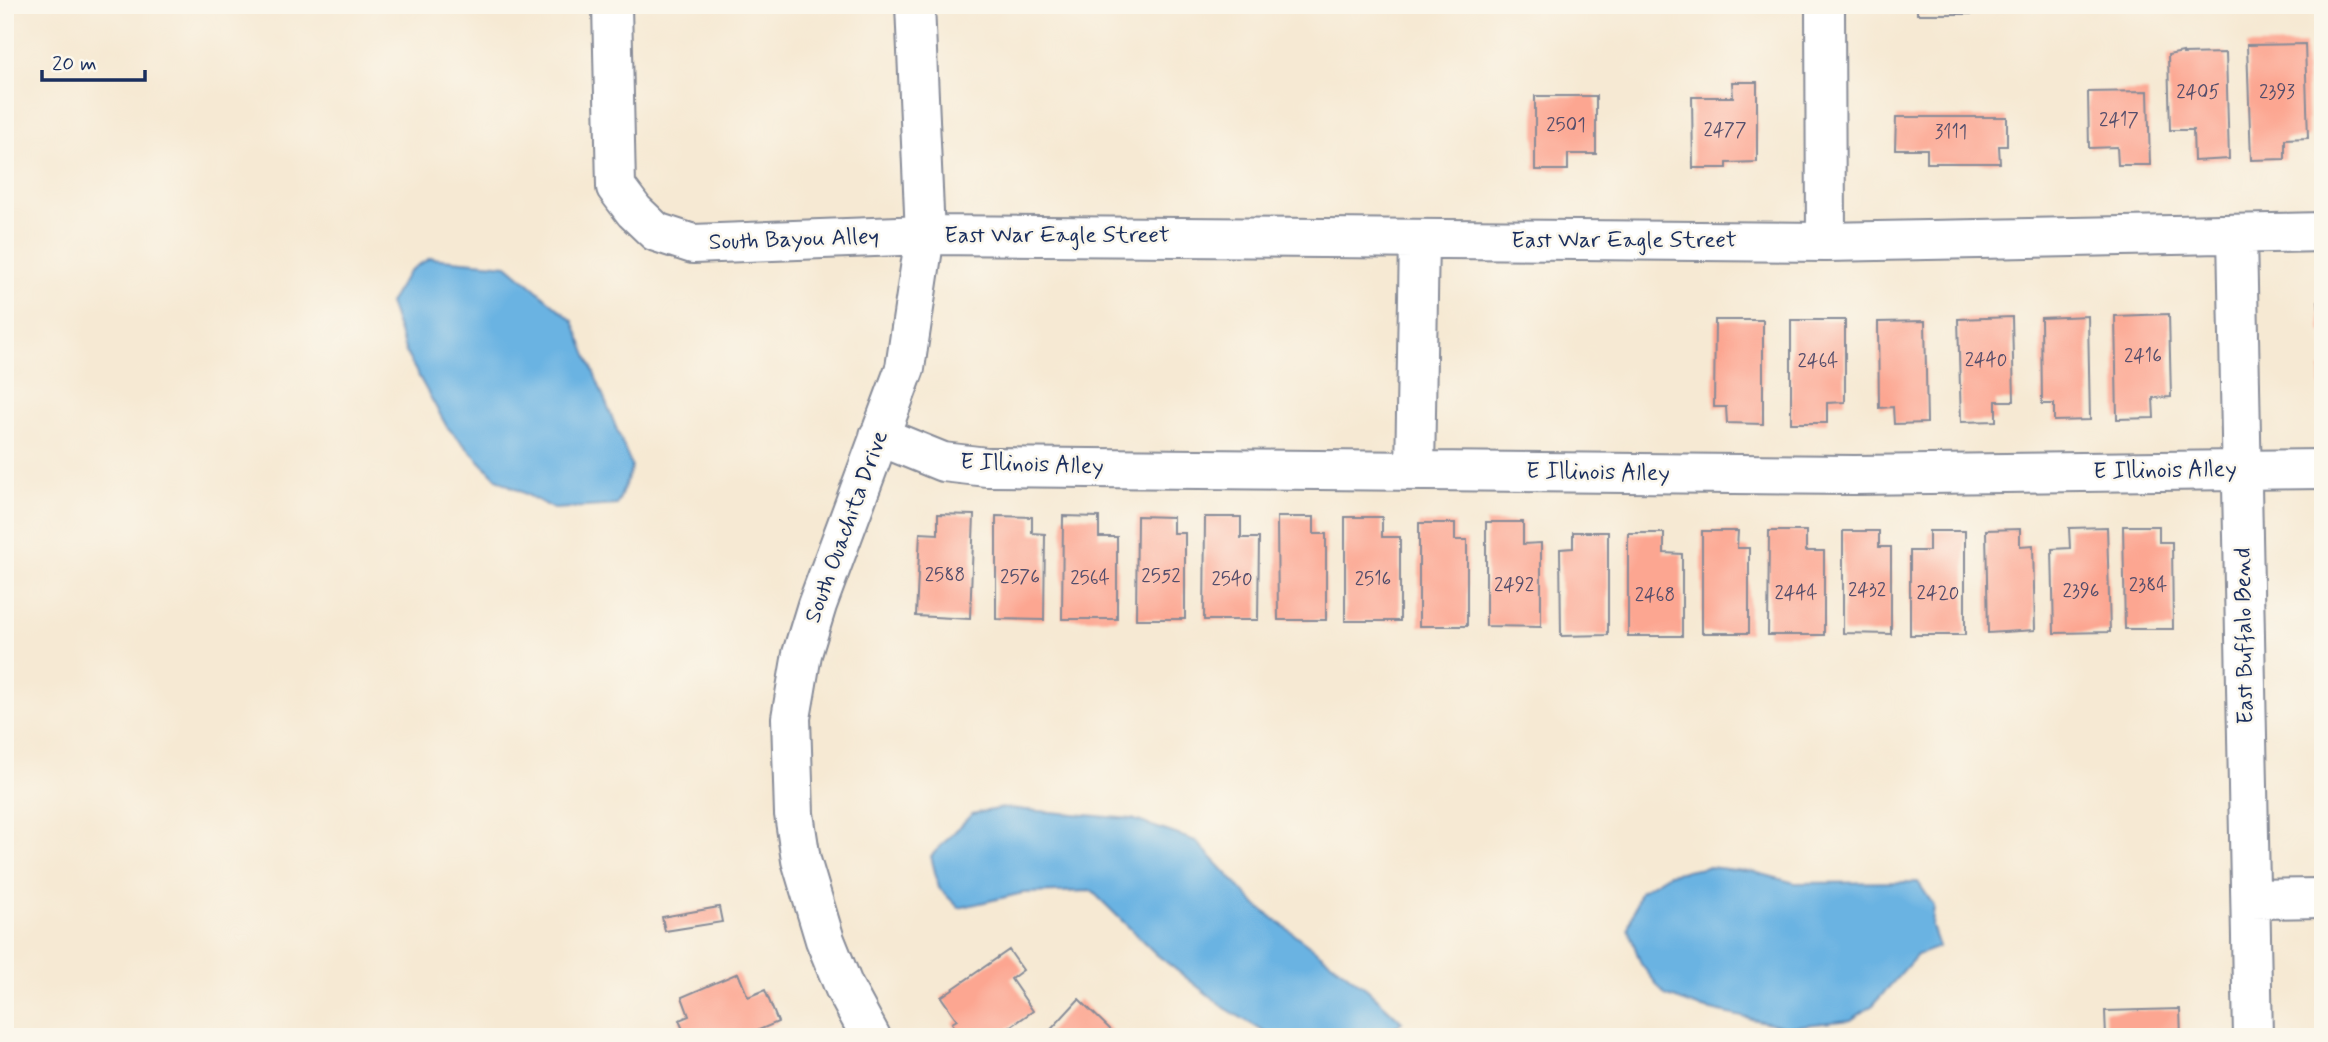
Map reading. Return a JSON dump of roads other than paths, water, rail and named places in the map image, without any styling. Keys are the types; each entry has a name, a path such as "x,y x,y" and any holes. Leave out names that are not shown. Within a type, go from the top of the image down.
{"street":[{"name":"South Bayou Alley","path":"612,5 616,187 634,211 656,232 693,244 925,235"},
{"name":"South Ouachita Drive","path":"872,1037 844,987 809,891 794,814 791,718 802,654 817,605 905,368 925,235 915,5"},
{"path":"1825,5 1826,242"},
{"name":"East War Eagle Street","path":"925,235 1826,242 2323,232"},
{"name":"East Buffalo Bend","path":"2237,234 2253,1037"},
{"path":"1415,471 1419,239"},
{"name":"E Illinois Alley","path":"879,436 943,461 987,467 1855,475 2323,469"},
{"path":"2251,900 2323,898"}],"water":[{"path":"430,258 507,265 573,321 632,467 617,505 554,509 497,479 447,427 407,355 389,303 409,271"},
{"path":"1003,808 1132,819 1196,841 1257,906 1367,989 1402,1022 1381,1037 1273,1037 1225,1008 1156,954 1092,891 1023,893 959,908 939,888 931,856 972,814"},
{"path":"1709,867 1754,872 1795,883 1918,882 1934,906 1932,926 1939,947 1917,955 1873,1005 1851,1020 1787,1027 1698,1007 1665,995 1641,964 1628,928 1640,892 1669,874"}]}
